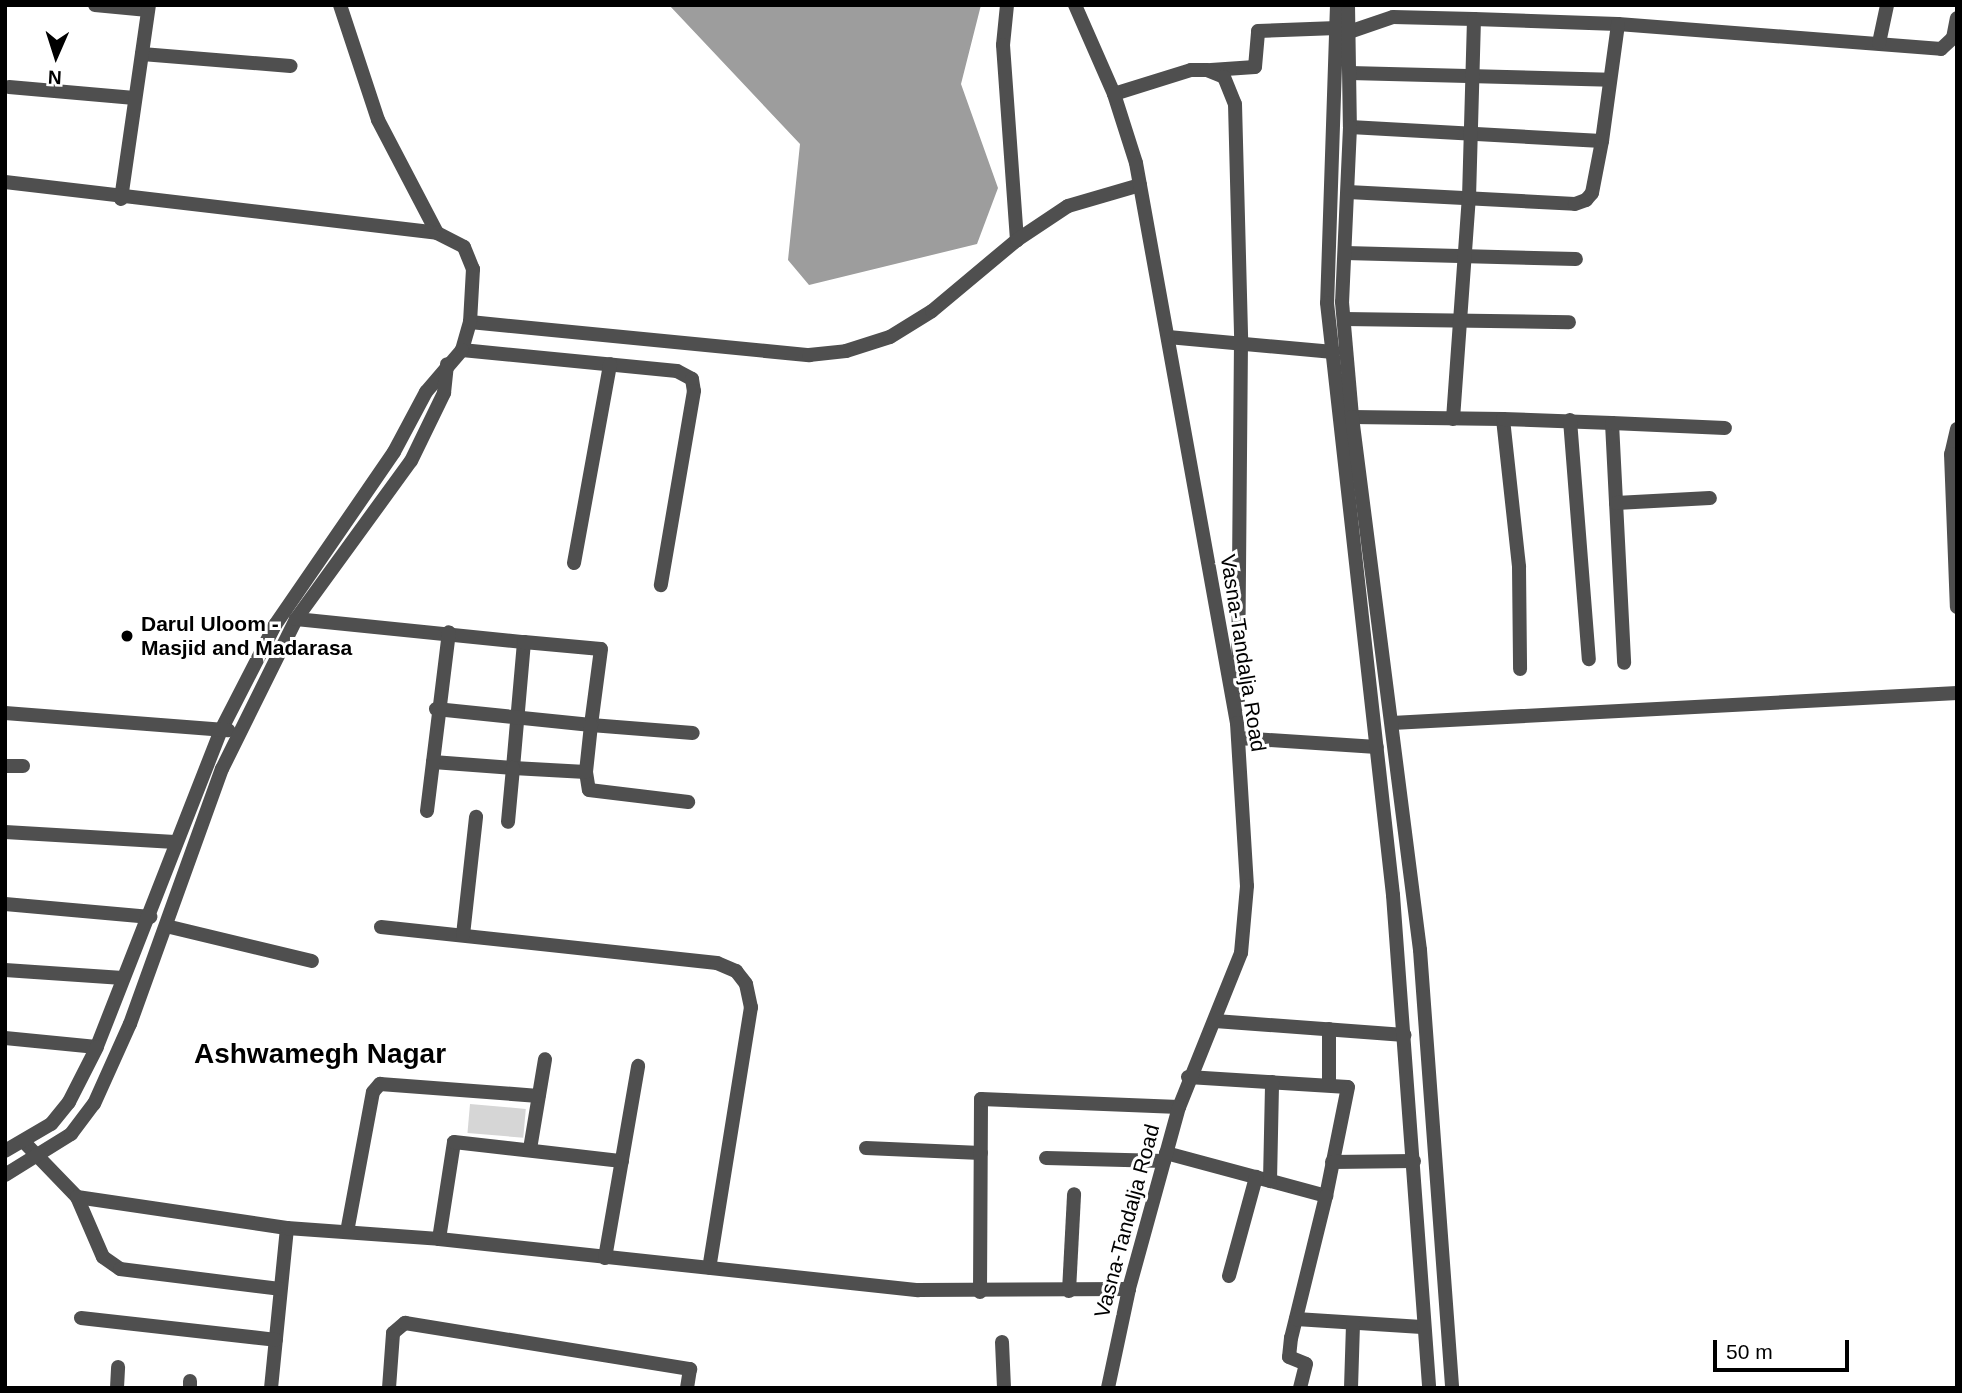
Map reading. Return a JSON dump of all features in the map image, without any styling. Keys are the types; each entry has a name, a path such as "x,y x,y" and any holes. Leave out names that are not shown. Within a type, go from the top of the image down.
{"street":[{"path":"96,5 148,8 121,199"},
{"path":"340,5 379,121 438,233"},
{"path":"1007,5 1003,45 1017,240"},
{"name":"Vasna-Tandalja Road","path":"1075,5 1114,94 1140,185 1237,723 1247,886 1241,953 1188,1077 1129,1289 1108,1388"},
{"path":"1337,5 1350,74 1341,369 1404,1035 1414,1161 1422,1328 1429,1388"},
{"path":"1348,5 1343,30 1327,303 1332,352 1341,369 1352,417 1420,950 1452,1388"},
{"path":"1879,43 1887,5"},
{"path":"1114,94 1191,70 1255,67 1258,31 1343,30 1393,18 1618,24 1941,49 1953,38 1957,18"},
{"path":"1454,419 1469,198 1474,19"},
{"path":"1348,192 1574,204 1586,200 1592,193 1602,141 1618,24"},
{"path":"142,54 291,66"},
{"path":"1207,70 1224,77 1235,104 1241,341 1237,723"},
{"path":"1350,74 1610,79"},
{"path":"9,87 135,98"},
{"path":"1350,127 1602,141"},
{"path":"5,182 121,199 438,233 464,247 473,269 470,322 461,349 447,363 394,452 275,625 221,730 175,842 150,917 96,1047 69,1102 51,1124 5,1151"},
{"path":"470,322 809,355 846,351 890,337 932,312 1017,240 1068,206 1140,185"},
{"path":"1345,253 1576,259"},
{"path":"1344,319 1460,317 1569,322"},
{"path":"1168,337 1241,341 1332,352"},
{"path":"461,349 677,371 692,379 694,391 662,585"},
{"path":"5,1175 39,1157 71,1134 94,1104 130,1024 218,777 296,619 406,470 444,393 447,363"},
{"path":"574,563 610,364"},
{"path":"1352,417 1570,420 1725,428"},
{"path":"1503,419 1518,567 1520,669"},
{"path":"1570,420 1589,659"},
{"path":"1612,423 1623,663"},
{"path":"1957,429 1951,454 1957,607"},
{"path":"1616,503 1710,498"},
{"path":"296,619 601,649 586,772 589,790 688,802"},
{"path":"427,811 436,709 449,632"},
{"path":"508,822 524,642"},
{"path":"1392,723 1957,693"},
{"path":"436,709 693,733"},
{"path":"5,713 240,731"},
{"path":"1238,738 1377,747"},
{"path":"433,762 586,772"},
{"path":"5,766 23,766"},
{"path":"463,934 476,817"},
{"path":"5,831 175,842"},
{"path":"5,904 150,917"},
{"path":"166,926 312,961"},
{"path":"381,927 717,963 736,971 746,984 751,1007 709,1268"},
{"path":"5,971 123,978"},
{"path":"1214,1021 1404,1035"},
{"path":"1329,1029 1329,1085"},
{"path":"5,1038 96,1047"},
{"path":"530,1149 545,1059"},
{"path":"605,1258 638,1066"},
{"path":"1188,1077 1348,1087 1289,1357 1306,1364 1300,1388"},
{"path":"1229,1276 1263,1179 1272,1082"},
{"path":"347,1232 375,1087 385,1083 539,1096"},
{"path":"981,1293 981,1099 1179,1107"},
{"path":"23,1141 76,1197 103,1257 120,1269 280,1289"},
{"path":"439,1239 454,1142 622,1161"},
{"path":"866,1148 981,1153"},
{"path":"1046,1158 1165,1157 1326,1196"},
{"path":"1332,1162 1414,1161"},
{"path":"1069,1291 1074,1194"},
{"path":"76,1197 287,1228 439,1239 862,1286 981,1293 1129,1289"},
{"path":"271,1388 287,1228"},
{"path":"82,1318 276,1340"},
{"path":"1296,1319 1422,1328"},
{"path":"389,1388 393,1333 405,1323 690,1368 687,1388"},
{"path":"1351,1388 1353,1323"},
{"path":"1002,1342 1004,1388"},
{"path":"117,1388 118,1367"}],"shaded area":[{"path":"669,5 981,5 961,84 998,188 977,244 809,285 788,260 800,144"},
{"path":"470,1104 526,1109 523,1138 467,1133"}],"place":[{"name":"Darul Uloom - Masjid and Madarasa","path":"127,636"}],"district":[{"name":"Ashwamegh Nagar","path":"320,1054"}]}
